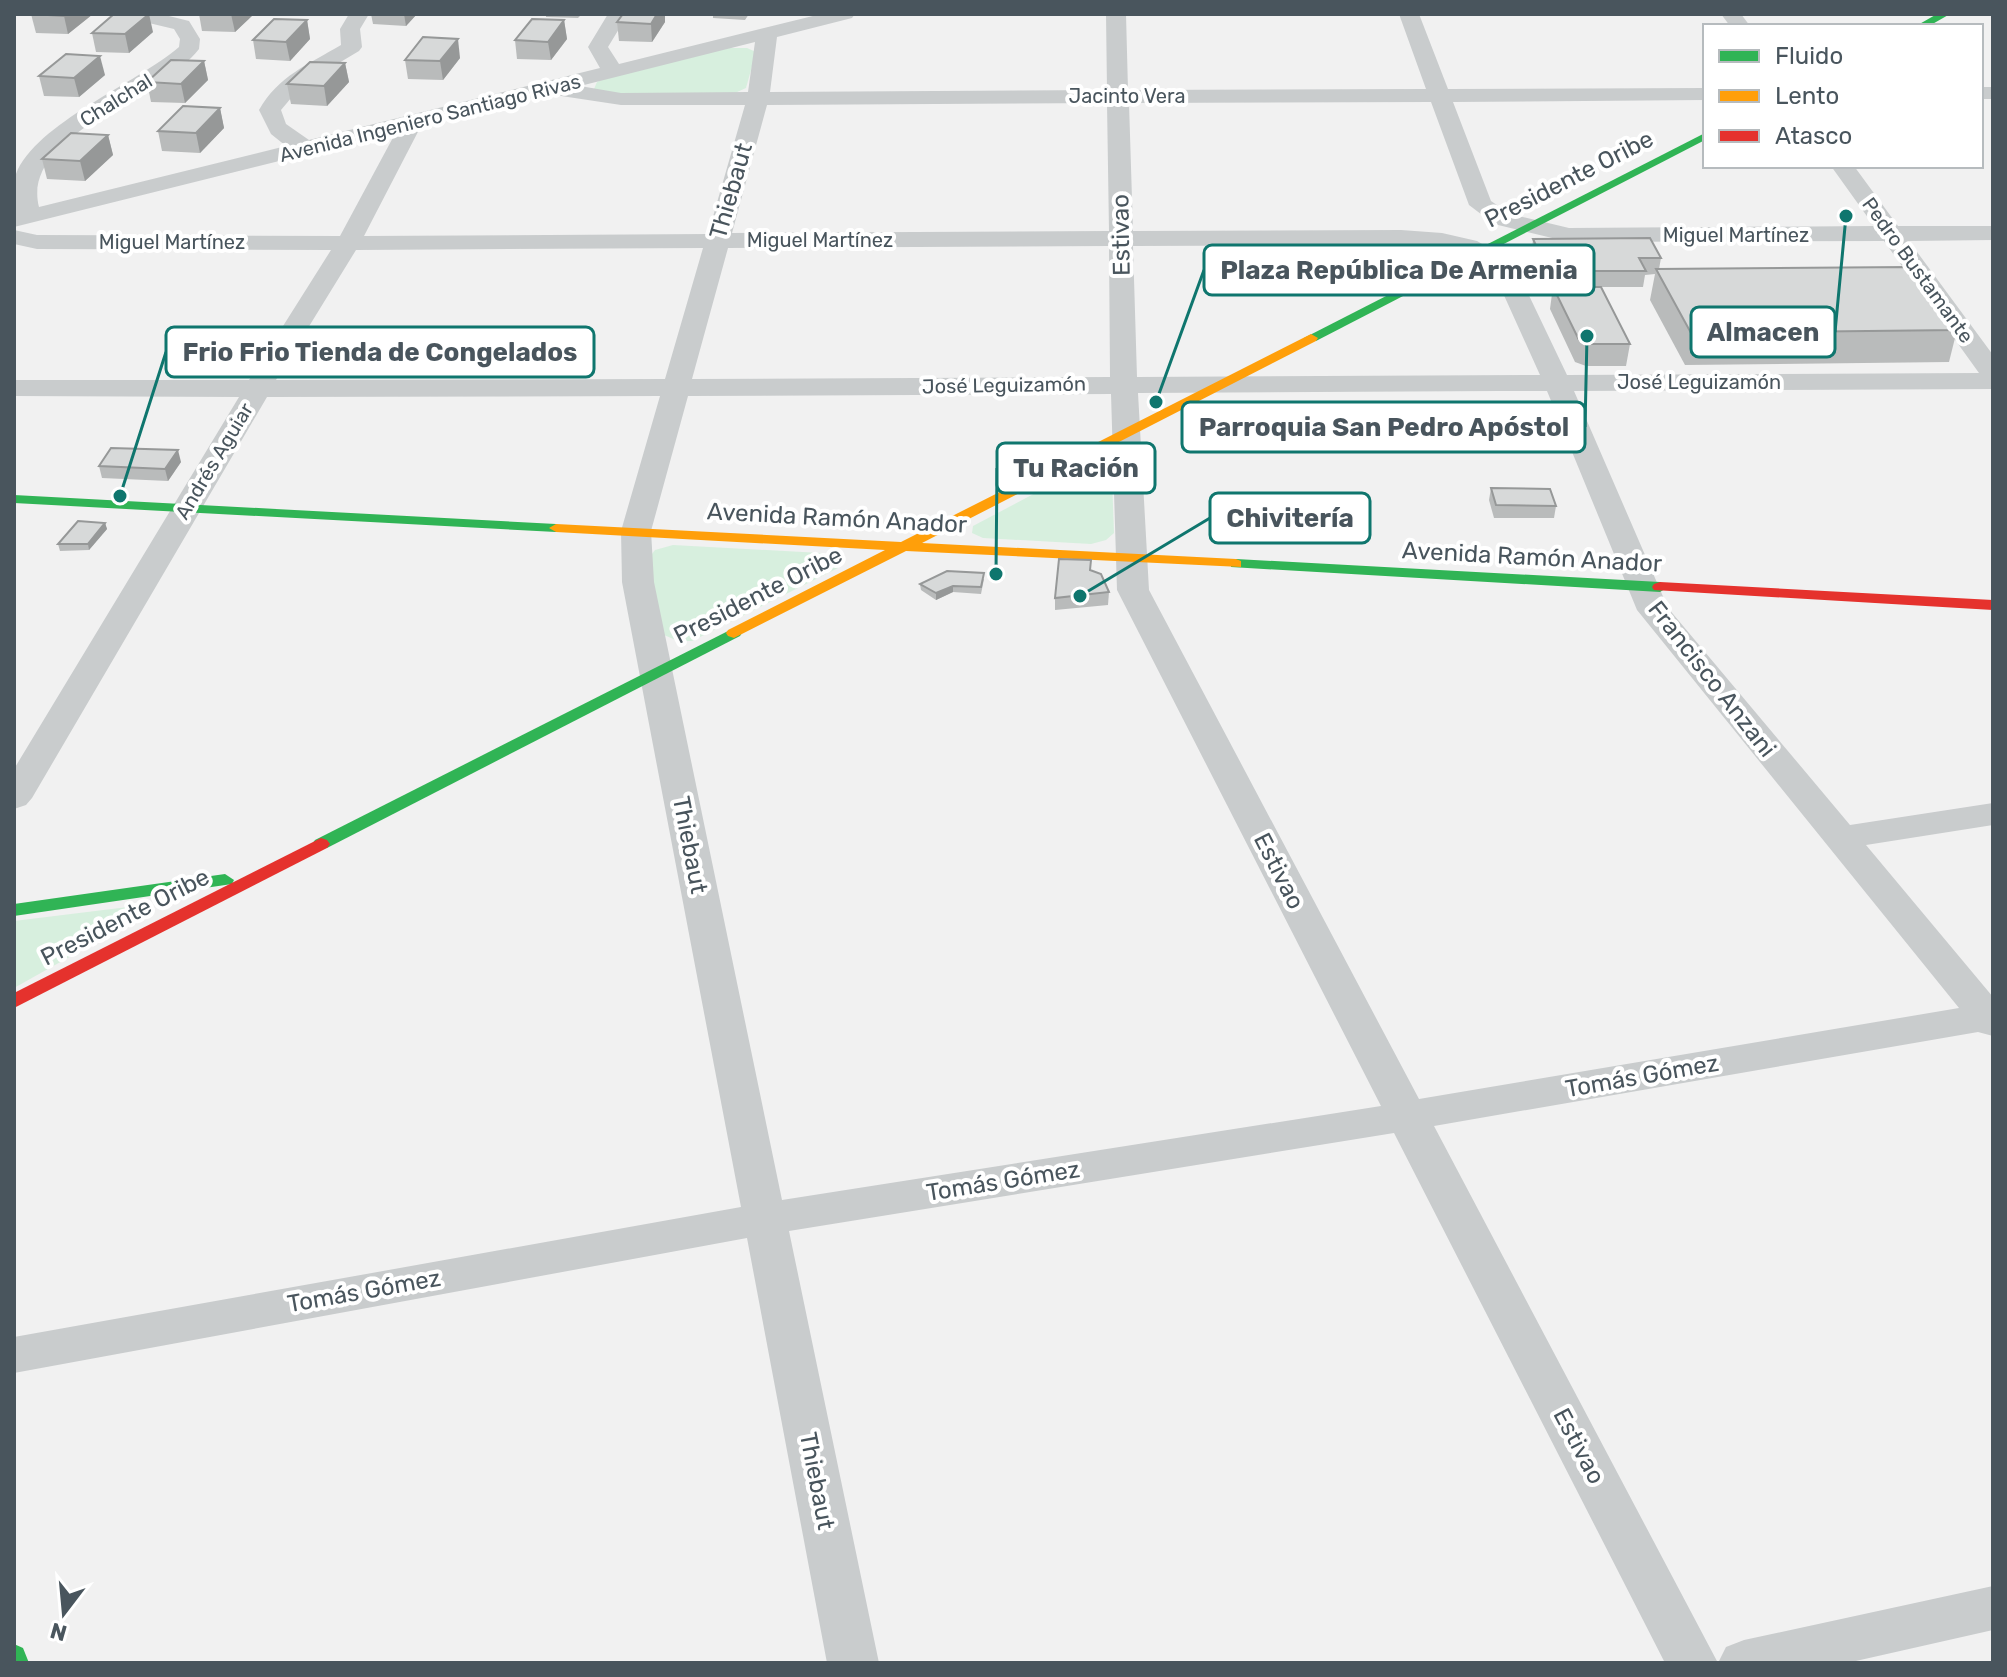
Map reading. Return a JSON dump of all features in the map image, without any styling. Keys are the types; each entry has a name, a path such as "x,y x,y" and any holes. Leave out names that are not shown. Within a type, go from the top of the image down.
{"street":[{"name":"Chalchal","path":"21,218 24,189 33,161 44,149 189,49 190,39 182,25 135,14"},
{"path":"306,148 282,135 274,126 270,110 279,93 293,82 352,47 350,29 359,14"},
{"path":"615,72 604,61 598,47 618,14"},
{"name":"Avenida Ingeniero Santiago Rivas","path":"21,218 411,124 845,14"},
{"name":"Estivao","path":"1116,14 1124,384 1133,590 1692,1663"},
{"path":"1409,14 1481,205 1502,219 1528,227"},
{"path":"1925,24 1945,14"},
{"name":"Thiebaut","path":"767,33 758,98 636,531 638,582 853,1663"},
{"name":"Jacinto Vera","path":"549,88 607,98 1703,94"},
{"name":"Andrés Aguiar","path":"14,798 348,243 411,124"},
{"name":"Presidente Oribe","path":"14,1001 1226,384 1703,137"},
{"name":"Pedro Bustamante","path":"1843,168 1993,374"},
{"name":"Miguel Martínez","path":"1528,227 1587,236 1993,233"},
{"name":"Miguel Martínez","path":"14,237 37,242 348,243 1424,237 1481,251"},
{"name":"Francisco Anzani","path":"1481,251 1504,267 1557,382 1653,610 1991,1019"},
{"name":"José Leguizamón","path":"14,388 1993,381"},
{"name":"Avenida Ramón Anador","path":"14,499 1993,605"},
{"path":"1840,838 1993,814"},
{"name":"Presidente Oribe","path":"14,910 259,875"},
{"name":"Tomás Gómez","path":"14,1355 764,1219 1991,1019"},
{"path":"1744,1663 1993,1608"},
{"path":"14,1656 16,1663"}],"green space":[{"path":"724,48 747,48 756,52 746,88 735,93 615,94 594,89 597,82 608,77"},
{"path":"1081,469 1099,471 1112,478 1114,533 1106,540 1091,544 983,538 972,533 973,526"},
{"path":"673,545 821,553 833,556 839,563 838,568 692,641 678,641 664,635 648,559 655,550"},
{"path":"136,906 146,914 14,988 14,921"}],"building":[{"path":"114,14 149,14 125,34 92,33"},
{"path":"623,14 657,14 651,24 617,22"},
{"path":"274,19 307,20 286,42 253,40"},
{"path":"532,19 564,20 548,42 515,40"},
{"path":"423,37 458,39 440,61 405,60"},
{"path":"66,54 100,56 74,78 39,76"},
{"path":"171,60 204,61 181,84 147,82"},
{"path":"310,62 345,63 324,86 287,84"},
{"path":"183,106 220,108 196,133 158,131"},
{"path":"71,133 108,135 80,161 42,159"},
{"path":"1650,238 1661,258 1639,258 1646,271 1569,271 1572,278 1547,278 1532,256 1541,256 1533,239"},
{"path":"1909,267 1957,330 1691,333 1656,269"},
{"path":"1553,287 1601,287 1630,344 1589,344 1579,340"},
{"path":"111,448 178,450 165,469 99,466"},
{"path":"1491,488 1550,489 1556,506 1496,505"},
{"path":"78,521 105,523 88,544 58,544"},
{"path":"1059,559 1091,560 1090,570 1101,574 1109,592 1055,598"},
{"path":"947,571 984,573 981,587 953,586 936,593 920,584"}],"traffic: fast":[{"path":"1925,24 1945,14"},
{"path":"1311,338 1703,137"},
{"path":"14,499 556,528"},
{"path":"1236,564 1660,587"},
{"path":"321,844 734,633"},
{"path":"14,910 225,880"},
{"path":"14,1656 16,1663"}],"traffic: slow":[{"path":"734,633 1311,338"},
{"path":"556,528 1236,564"}],"traffic: jam":[{"path":"1660,587 1993,605"},
{"path":"14,1001 321,844"}],"place":[{"name":"Almacen","path":"1846,216"},
{"name":"Parroquia San Pedro Apóstol","path":"1587,336"},
{"name":"Plaza República De Armenia","path":"1156,402"},
{"name":"Frio Frio Tienda de Congelados","path":"120,496"},
{"name":"Tu Ración","path":"996,574"},
{"name":"Chivitería","path":"1080,596"}]}
